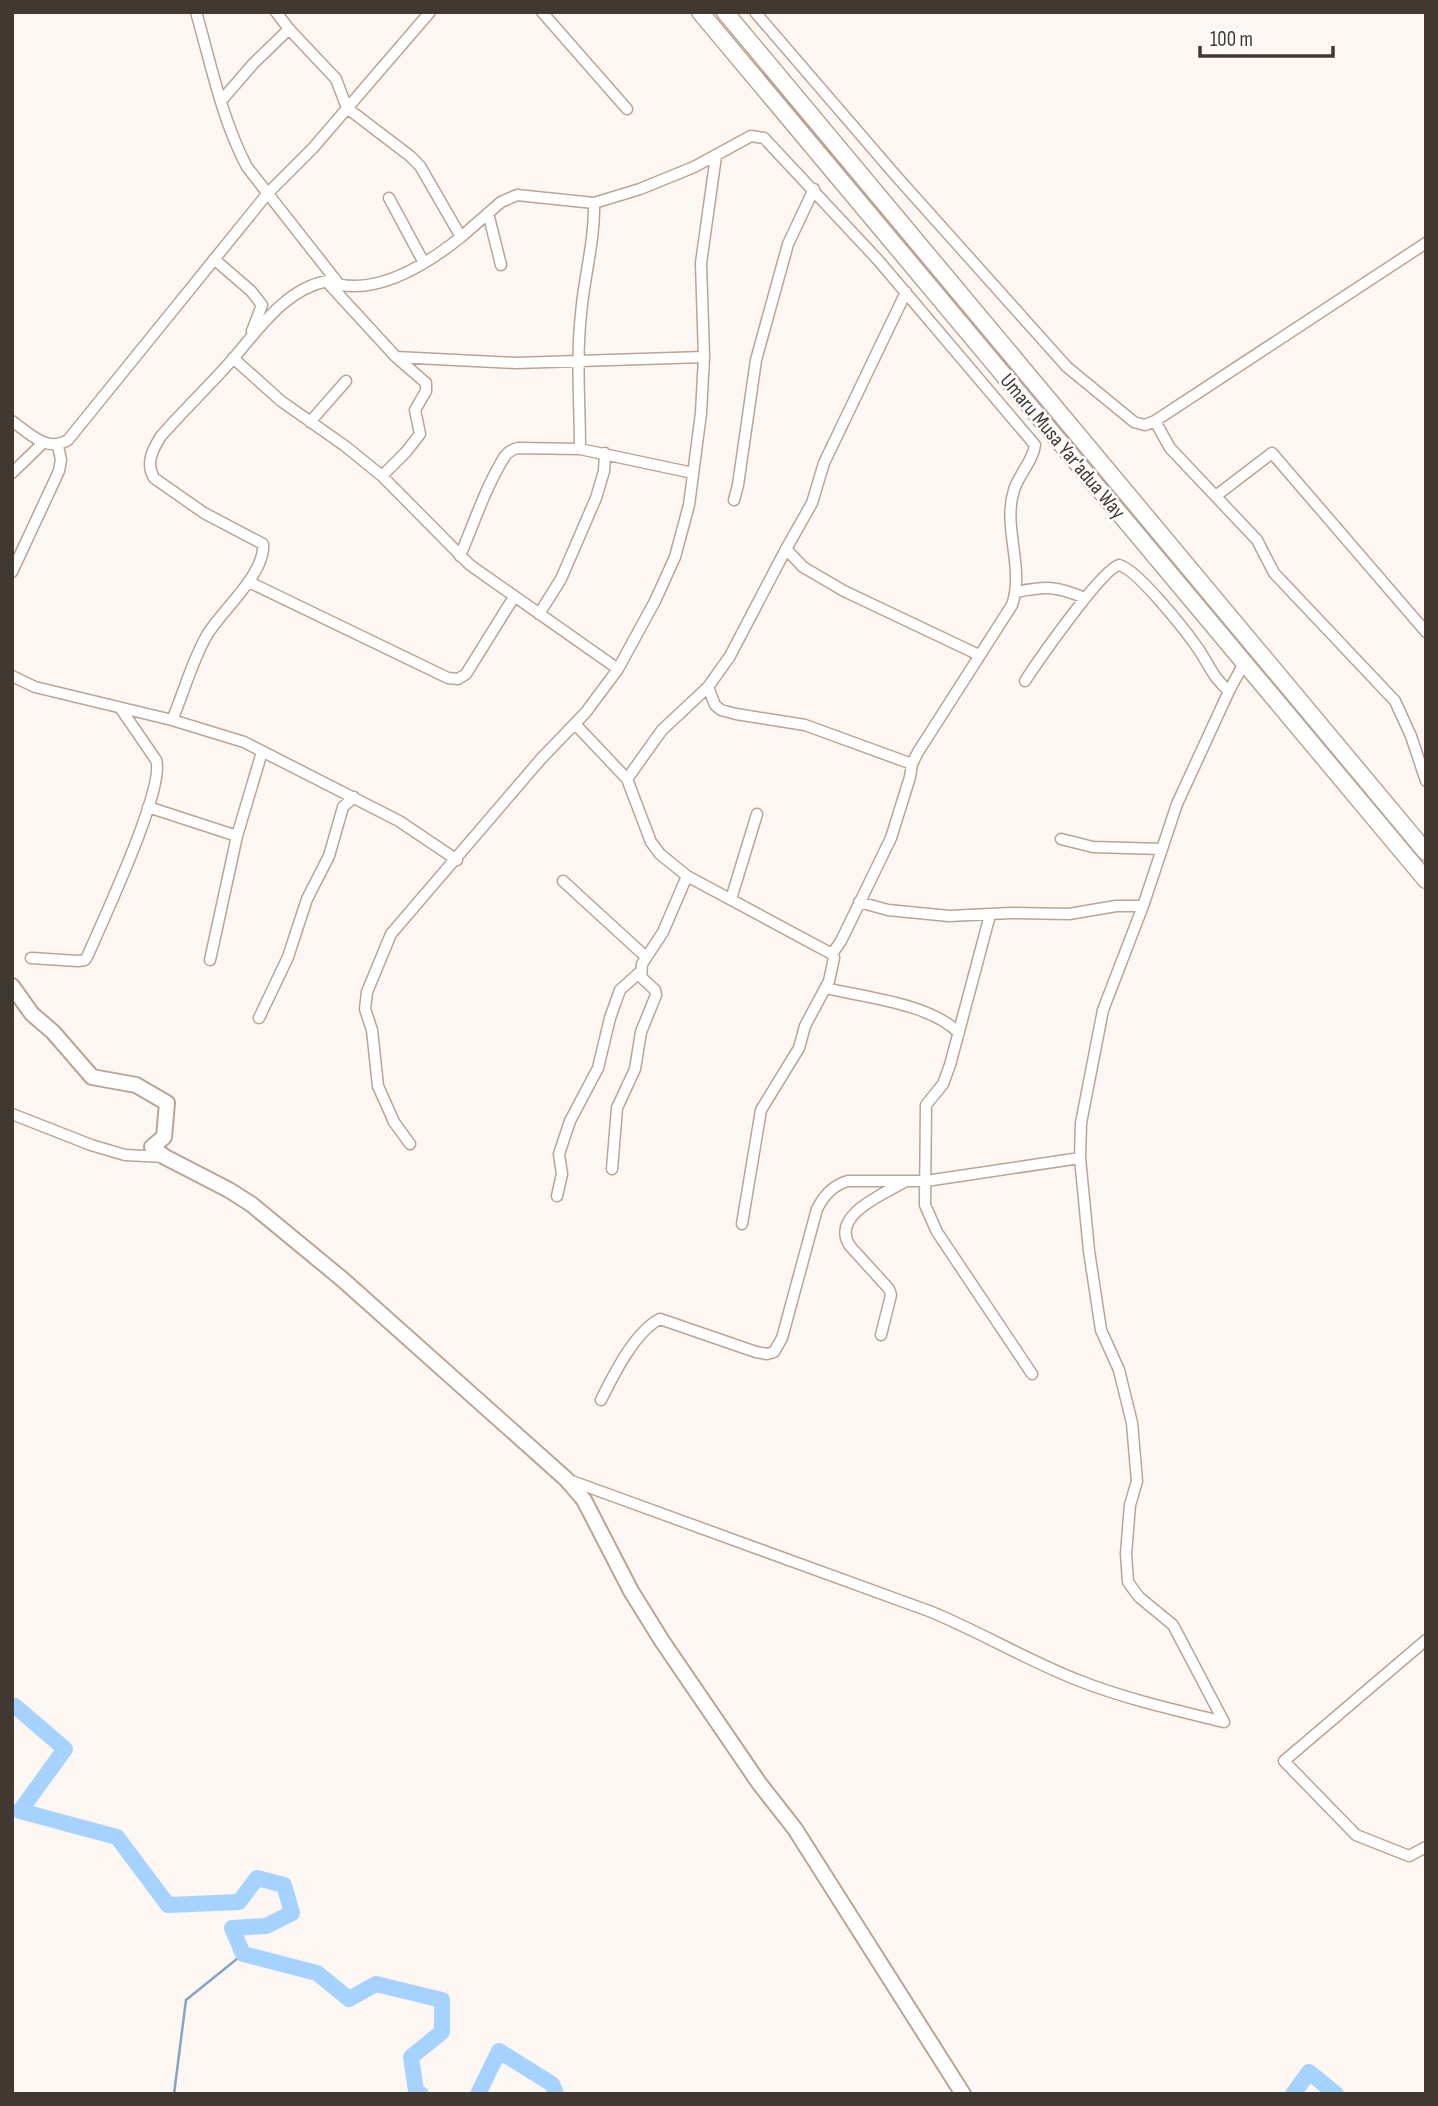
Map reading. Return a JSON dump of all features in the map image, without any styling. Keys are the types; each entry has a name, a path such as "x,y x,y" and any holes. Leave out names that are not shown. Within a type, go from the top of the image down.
{"main road":[{"name":"Umaru Musa Yar'adua Way","path":"700,12 1426,880"},
{"name":"Umaru Musa Yar'adua Way","path":"725,12 1426,852"}],"street":[{"path":"196,12 241,155 340,286"},
{"path":"276,12 336,79 347,108 420,166 461,237"},
{"path":"542,12 627,108"},
{"path":"755,12 906,187 1068,367 1134,422 1145,425 1155,421 1426,243"},
{"path":"12,421 43,443 58,446 68,440 268,193 313,148 428,13"},
{"path":"222,101 253,64 289,29"},
{"path":"172,720 206,636 249,582 264,554 263,544 204,513 164,485 151,472 153,449 161,436 277,309 313,286 327,281 354,287 390,280 424,263 461,237 501,202 517,195 569,202 594,202 640,189 716,156 751,136 764,138 814,189 906,292 1035,445 1014,490 1011,514 1016,592 1002,622 912,764 891,838 832,954 833,964 826,988 805,1026 799,1048 763,1104 742,1224"},
{"path":"410,1144 394,1122 377,1086 372,1030 366,1002 381,954 391,934 540,760 576,725 618,669 655,601 675,557 686,517 693,473 704,356 701,263 716,156"},
{"path":"734,500 756,360 788,244 814,189"},
{"path":"389,198 424,263"},
{"path":"580,449 581,314 595,223 594,202"},
{"path":"488,213 501,265"},
{"path":"214,259 251,291 262,305 251,335"},
{"path":"327,281 396,356 424,380 427,387 415,410 420,430 418,438 382,476"},
{"path":"627,779 662,730 708,687 730,656 812,503 824,463 906,292"},
{"path":"396,356 516,363 704,356"},
{"path":"233,358 281,401 382,476 460,556 618,669"},
{"path":"310,422 346,381"},
{"path":"1155,421 1170,448 1257,540 1274,573 1395,701 1411,736 1426,780"},
{"path":"12,473 43,443"},
{"path":"12,572 60,471 58,446"},
{"path":"460,556 486,494 506,455 512,450 580,449 693,473"},
{"path":"539,614 565,572 596,498 604,471 605,453"},
{"path":"1217,495 1272,453 1426,632"},
{"path":"786,549 803,567 844,591 979,655"},
{"path":"1025,681 1085,598 1113,566 1126,566 1196,645 1212,675 1228,691"},
{"path":"249,582 448,678 458,679 466,674 514,597"},
{"path":"1016,592 1060,588 1085,598"},
{"path":"566,1479 939,1615 1081,1681 1162,1707 1224,1722 1172,1625 1139,1597 1128,1582 1126,1554 1130,1505 1137,1481 1132,1423 1119,1370 1101,1330 1089,1251 1080,1158 1081,1123 1103,1010 1143,906 1177,804 1228,691 1244,663"},
{"path":"12,676 35,687 172,720 244,743 399,821 457,859"},
{"path":"708,687 715,705 721,710 806,724 912,764"},
{"path":"31,958 85,960 129,862 159,768 121,709"},
{"path":"576,725 627,779 651,842 660,854 687,876 832,954"},
{"path":"210,960 237,836 262,751"},
{"path":"259,1018 288,957 306,899 329,856 343,807 354,797"},
{"path":"148,807 237,836"},
{"path":"731,900 757,814"},
{"path":"1061,839 1093,847 1162,849"},
{"path":"557,1196 562,1174 559,1154 570,1121 598,1068 610,1018 621,990 640,972 646,957 663,932 687,876"},
{"path":"563,881 646,957"},
{"path":"859,902 914,914 1069,914 1116,906 1143,906"},
{"path":"990,915 945,1079 926,1105 925,1205 930,1220 1032,1374"},
{"path":"612,1169 617,1108 635,1069 641,1032 656,995 640,972"},
{"path":"12,985 32,1014 53,1032 92,1077 136,1085 167,1103 164,1137 152,1147 251,1205 342,1279 566,1479 584,1500 631,1591 662,1641 759,1783 795,1829 963,2094"},
{"path":"826,988 911,1008 951,1024 959,1033"},
{"path":"12,1114 91,1145 125,1155 165,1157"},
{"path":"601,1400 617,1368 635,1343 653,1322 660,1319 755,1352 774,1352 782,1338 822,1200 838,1184 848,1181 926,1181 1080,1158"},
{"path":"881,1335 891,1295 890,1289 850,1246 844,1231 851,1219 872,1198 907,1180"},
{"path":"1426,1640 1284,1761 1356,1835 1409,1856 1426,1847"}],"waterway":[{"path":"12,1708 15,1706 65,1749 20,1811 117,1837 168,1905 239,1902 257,1878 284,1885 292,1913 266,1926 232,1928 243,1954 317,1973 349,1999 376,1984 442,2000 442,2032 411,2057 416,2091 421,2094"},
{"path":"174,2094 186,2000 243,1954"},
{"path":"478,2094 499,2051 552,2084 556,2094"},
{"path":"1293,2094 1309,2072 1336,2094"}]}
